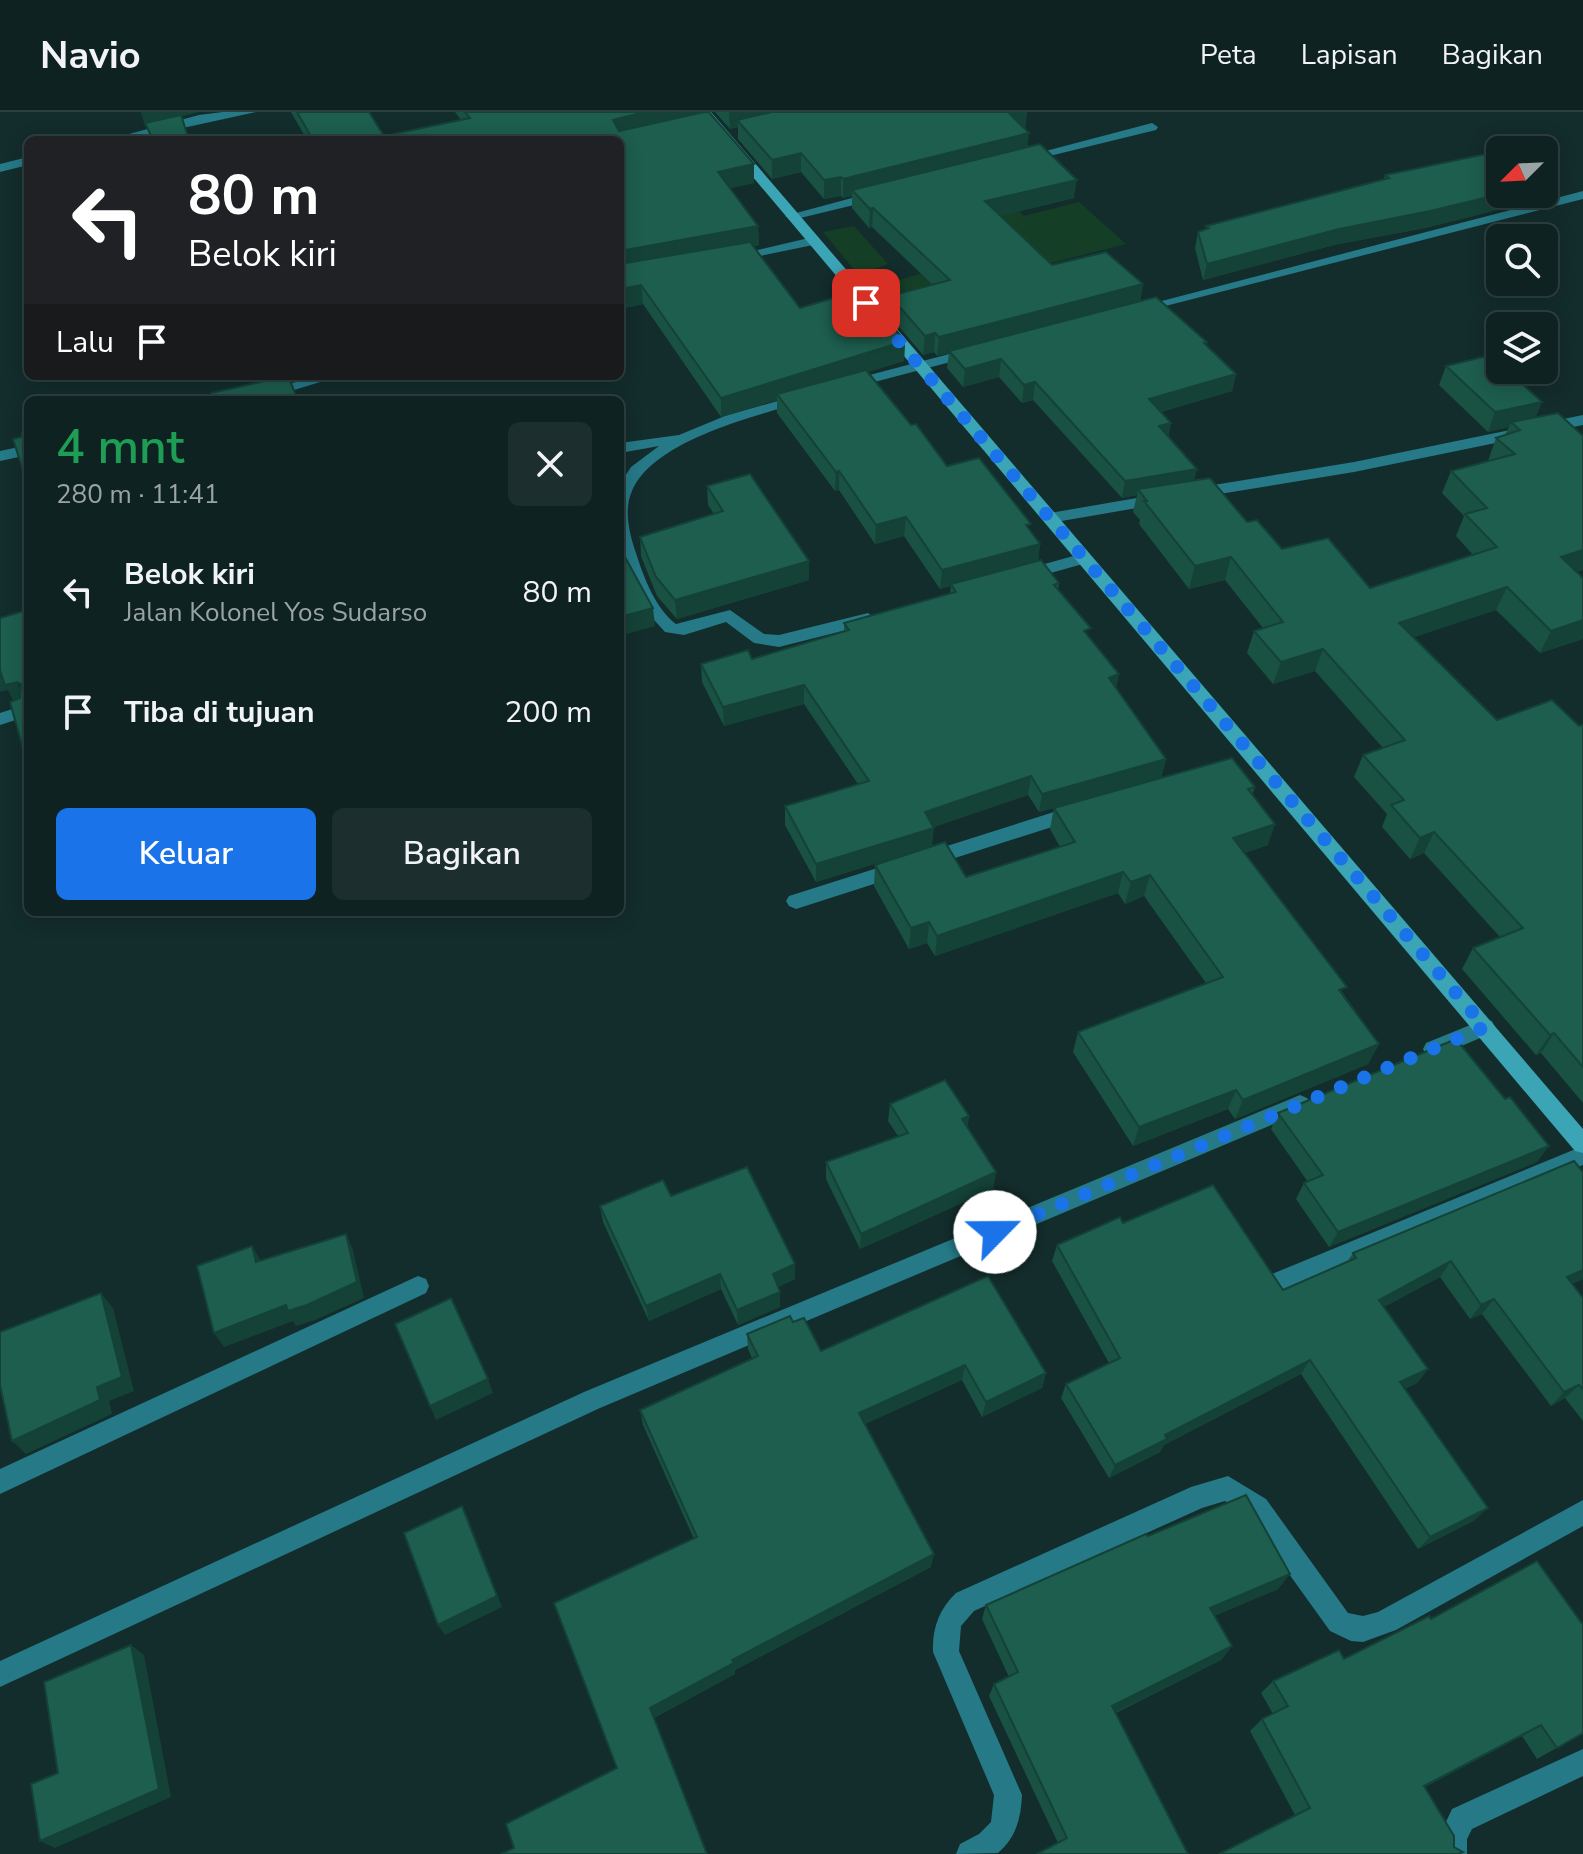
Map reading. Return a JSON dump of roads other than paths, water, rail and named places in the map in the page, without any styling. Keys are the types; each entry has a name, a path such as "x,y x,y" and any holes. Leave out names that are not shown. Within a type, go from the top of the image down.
{"street":[{"path":"129,136 199,119 250,112"},
{"path":"715,125 1084,558 1249,763 1485,1027 1583,1144"},
{"path":"1017,160 1152,127"},
{"path":"0,168 24,162"},
{"path":"792,216 897,190"},
{"path":"1117,315 1583,195"},
{"path":"720,261 813,241"},
{"path":"624,447 688,438 827,391 980,350"},
{"path":"259,396 318,380"},
{"path":"1050,518 1354,467 1583,420"},
{"path":"624,489 642,464 688,438"},
{"path":"0,456 24,451"},
{"path":"624,540 634,572 670,628 682,629 730,616 760,639 779,641 881,616"},
{"path":"1012,579 1084,558"},
{"path":"0,719 24,711"},
{"path":"796,901 1008,831 1096,806"},
{"path":"1411,1058 1485,1027"},
{"path":"0,1674 592,1400 1324,1095"},
{"path":"1280,1281 1583,1155"},
{"path":"0,1482 418,1286"},
{"path":"970,1854 997,1836 1008,1817 1008,1795 946,1652 944,1633 952,1612 965,1602 1200,1496 1228,1488 1257,1508 1339,1622 1351,1630 1364,1630 1387,1621 1583,1512"},
{"path":"1453,1854 1453,1837 1462,1819 1583,1762"}]}
